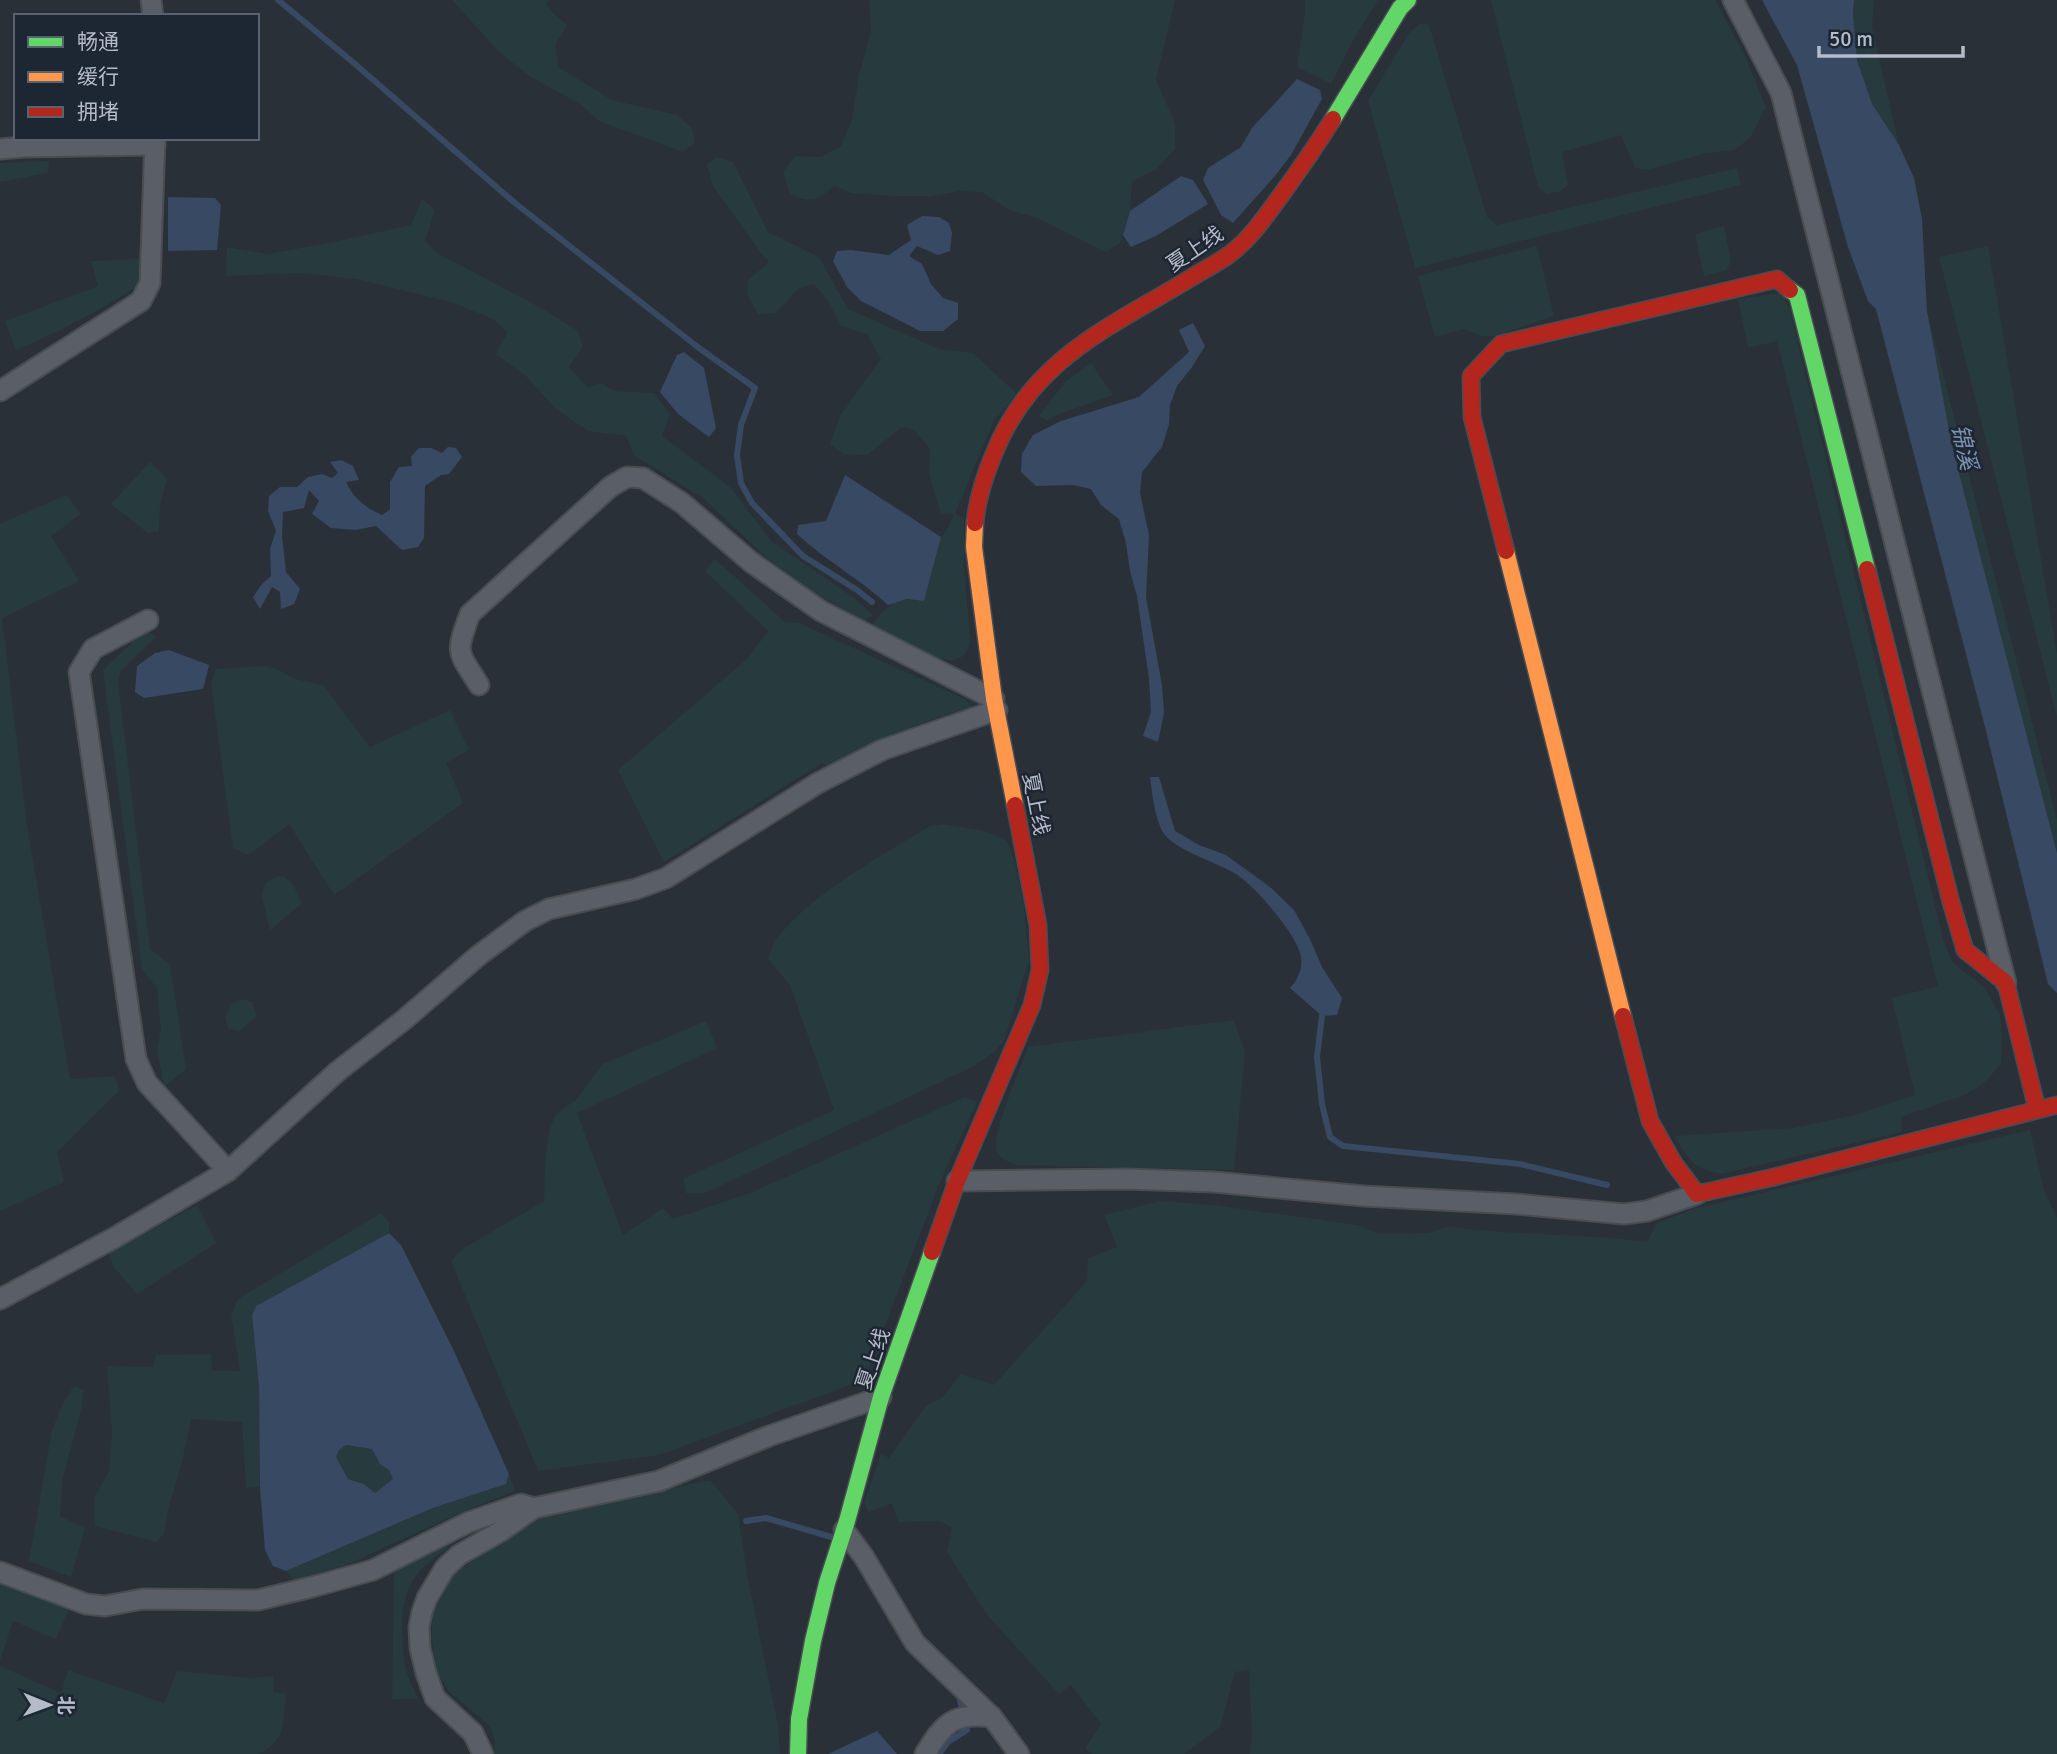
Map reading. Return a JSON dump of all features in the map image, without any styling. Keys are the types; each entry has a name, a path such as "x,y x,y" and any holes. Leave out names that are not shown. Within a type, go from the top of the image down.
{"street":[{"name":"夏上线","path":"798,1754 799,1719 813,1641 881,1397 957,1181 1032,1005 1041,970 1038,925 996,704 974,547 981,486 1000,437 1014,411 1043,376 1064,357 1101,331 1231,253 1259,225 1311,155 1400,8 1408,0"},
{"path":"1733,0 1781,93 2037,1109"},
{"path":"0,149 155,142 150,283 141,300 0,391"},
{"path":"1697,1194 1673,1162 1650,1121 1472,417 1471,376 1501,344 1777,279 1797,295 1965,950 2006,983"},
{"path":"480,685 459,653 460,640 470,614 610,487 627,477 643,478 682,503 751,562 821,611 996,704"},
{"path":"149,620 93,649 79,672 81,686 136,1059 147,1083 228,1171"},
{"path":"0,1299 114,1238 228,1171 338,1071 405,1019 478,956 526,921 550,909 636,889 666,878 818,783 882,750 996,704"},
{"path":"957,1181 1126,1179 1214,1182 1364,1196 1516,1204 1625,1214 1647,1211 1697,1194 2056,1105"},
{"path":"483,1754 472,1733 435,1698 420,1648 419,1627 427,1598 445,1568 459,1555 502,1531 534,1508 660,1481 769,1436 881,1397"},
{"path":"0,1572 86,1604 105,1606 142,1599 258,1600 373,1570 469,1522 521,1504 534,1508"},
{"path":"844,1530 864,1557 915,1643 992,1717 1019,1754"},
{"path":"925,1754 938,1733 955,1719 971,1714 992,1717"}],"green space":[{"path":"452,0 549,0 546,4 567,25 555,45 558,67 612,100 677,115 692,128 695,143 683,152 599,121 580,104 531,77 500,53"},
{"path":"869,0 1175,0 1156,80 1175,123 1175,149 1156,169 1132,181 1130,211 1120,243 1106,252 1035,217 1009,210 982,192 890,196 852,193 834,186 823,195 809,200 790,194 783,172 795,156 821,157 841,146 852,119 859,75 871,31"},
{"path":"1305,0 1378,0 1331,84 1297,67"},
{"path":"1491,0 1715,0 1745,56 1766,107 1750,138 1734,150 1706,153 1647,170 1635,168 1621,135 1562,152 1568,185 1561,191 1547,194 1538,187"},
{"path":"1854,0 1874,0 1872,27 1899,145 1866,91 1854,40"},
{"path":"1421,23 1429,25 1487,217 1497,225 1737,168 1741,185 1415,268 1368,101 1409,33"},
{"path":"716,157 733,162 768,232 819,257 848,309 939,349 973,353 1017,394 994,421 955,513 964,518 964,566 970,636 966,652 957,659 946,660 925,653 871,625 899,601 924,601 941,537 954,514 941,514 929,474 930,449 914,430 902,427 867,455 843,454 830,444 840,416 881,359 867,334 841,326 828,301 814,284 798,289 776,313 758,314 747,294 748,280 769,262 713,186 707,165"},
{"path":"49,161 48,173 0,182 0,163"},
{"path":"422,199 435,210 425,241 437,253 543,309 578,331 583,347 569,367 587,387 602,383 613,391 654,393 670,414 662,436 730,487 771,541 853,597 873,615 864,621 805,587 768,559 704,499 634,455 626,436 588,431 555,408 525,375 496,354 507,333 495,320 454,303 357,279 301,273 226,276 227,247 268,254 411,225"},
{"path":"1724,226 1731,262 1726,270 1704,276 1695,234"},
{"path":"1537,246 1554,316 1495,336 1480,336 1465,329 1435,337 1418,276"},
{"path":"1988,246 2057,654 2057,717 1939,257"},
{"path":"140,259 138,286 78,321 16,350 5,321 98,286 91,261"},
{"path":"1782,293 1790,311 1944,942 1953,963 1984,987 2000,1015 2001,1064 1986,1081 1967,1094 1901,1117 1902,1132 1721,1174 1692,1162 1675,1136 1793,1128 1855,1115 1915,1095 1892,998 1938,986 1777,341 1748,348 1738,299"},
{"path":"1927,311 2057,820 2057,853 1952,446"},
{"path":"1091,363 1113,395 1059,414 1047,421 1039,416 1066,381"},
{"path":"150,462 167,478 160,505 159,531 148,533 111,504"},
{"path":"66,495 81,514 51,536 79,581 2,618 27,825 70,1079 115,1076 119,1091 57,1152 64,1182 0,1211 0,524"},
{"path":"715,559 785,622 799,623 965,699 972,707 898,733 827,766 822,763 664,862 618,770 748,658 768,631 705,571"},
{"path":"144,631 157,636 121,671 118,681 150,949 170,965 186,1069 164,1087 157,1049 161,1030 157,988 142,969 103,670"},
{"path":"264,666 277,669 294,679 323,685 370,747 450,710 469,750 446,763 463,803 334,895 289,824 249,855 233,848 211,683 216,669"},
{"path":"943,824 985,831 1007,841 1014,859 1024,906 1029,960 1004,1041 974,1066 705,1193 686,1193 683,1179 834,1110 790,985 768,959 772,946 792,922 828,891 930,826"},
{"path":"283,876 292,883 302,903 270,930 262,896 265,883"},
{"path":"241,999 252,1002 257,1016 240,1031 229,1029 225,1018 231,1004"},
{"path":"1234,1020 1245,1052 1234,1170 1015,1165 998,1154 996,1140 999,1128 1028,1047"},
{"path":"706,1021 717,1048 577,1113 623,1235 663,1208 673,1219 750,1193 965,1097 977,1102 940,1182 864,1380 659,1455 538,1471 451,1261 461,1250 544,1201 549,1131 556,1114 577,1099 603,1064"},
{"path":"2030,1130 2044,1190 2057,1218 2057,1754 1250,1754 1252,1735 1249,1670 1235,1672 1220,1727 1184,1754 1092,1754 1085,1748 1101,1724 1071,1685 1059,1694 987,1615 947,1552 952,1528 940,1521 898,1522 892,1503 868,1512 864,1502 881,1454 889,1458 926,1406 942,1398 961,1374 994,1385 1087,1281 1088,1258 1117,1247 1104,1215 1161,1201 1213,1205 1358,1225 1378,1234 1428,1233 1447,1227 1647,1242 1657,1223 1693,1209"},
{"path":"197,1205 216,1243 137,1294 114,1267 109,1253"},
{"path":"381,1213 389,1222 389,1233 256,1306 252,1315 259,1387 260,1487 246,1488 242,1422 191,1419 164,1533 157,1542 95,1526 94,1498 109,1471 112,1433 107,1366 153,1367 156,1355 211,1354 212,1371 240,1371 231,1315 238,1299"},
{"path":"74,1386 84,1390 62,1481 60,1516 85,1528 71,1577 29,1561 52,1430 62,1405"},
{"path":"346,1445 372,1449 380,1464 389,1470 394,1479 375,1493 364,1484 348,1479 336,1457 339,1450"},
{"path":"509,1474 515,1491 464,1511 351,1563 294,1581 286,1571 433,1508 506,1484"},
{"path":"710,1480 738,1514 748,1579 778,1725 780,1754 495,1754 495,1740 490,1726 449,1692 437,1671 431,1635 433,1612 454,1574 533,1519"},
{"path":"454,1543 419,1572 407,1593 402,1626 403,1649 407,1673 418,1699 392,1699 394,1571"},
{"path":"0,1583 69,1609 56,1639 13,1621 0,1661"},
{"path":"0,1666 61,1693 68,1670 164,1703 177,1671 249,1678 273,1676 274,1692 286,1694 283,1722 274,1744 258,1754 0,1754"}],"water":[{"path":"1762,0 1854,0 1857,60 1872,104 1899,145 1914,178 1922,219 1927,311 1952,446 2057,853 2057,993 2048,984 1985,727 1876,309 1868,301 1848,247 1797,65"},
{"path":"1297,79 1320,90 1322,99 1291,155 1233,223 1221,215 1203,180 1208,168 1241,147 1252,128"},
{"path":"1181,176 1193,180 1208,204 1156,236 1131,247 1123,235 1130,211"},
{"path":"168,197 215,198 221,205 217,250 168,251"},
{"path":"922,216 939,217 949,223 952,233 950,251 938,255 917,246 909,256 922,264 931,284 943,298 958,303 958,319 943,331 920,331 861,301 847,287 833,261 837,251 889,255 911,240 907,225"},
{"path":"1193,323 1205,346 1177,386 1170,405 1169,424 1162,447 1142,472 1140,493 1149,535 1146,597 1162,685 1164,713 1158,742 1143,736 1151,712 1149,679 1137,596 1119,519 1101,505 1091,489 1072,485 1036,486 1021,472 1022,454 1033,435 1061,421 1139,397 1189,352 1179,330"},
{"path":"684,352 704,368 716,428 709,437 678,414 660,392 677,355"},
{"path":"448,447 456,448 462,457 449,474 441,475 425,486 424,538 418,547 402,550 376,526 356,530 331,528 312,514 319,501 309,490 304,508 283,512 282,536 286,572 300,589 294,604 281,609 280,592 272,587 260,609 253,597 271,576 270,549 276,531 268,511 269,496 280,487 297,487 308,477 322,474 332,478 338,473 330,462 341,460 353,466 359,480 346,482 352,493 365,506 382,515 390,509 390,482 399,467 412,466 411,457 419,448 431,448 442,453"},
{"path":"845,475 941,537 924,601 907,599 888,605 797,534 798,525 826,521"},
{"path":"169,650 209,665 203,689 144,698 135,692 137,666 155,653"},
{"path":"1150,777 1159,777 1175,831 1199,845 1226,855 1270,887 1294,910 1322,967 1342,998 1337,1015 1322,1016 1290,988 1300,972 1300,953 1282,922 1263,899 1236,874 1188,851 1165,835 1156,815"},
{"path":"389,1233 401,1245 454,1351 509,1474 506,1484 433,1508 286,1571 273,1566 265,1550 260,1487 259,1387 252,1315 256,1306","holes":["346,1445 372,1449 393,1479 375,1493 364,1484 348,1479 336,1457 339,1450"]},
{"path":"877,1731 897,1754 828,1754"}],"waterway":[{"path":"278,0 515,203 699,348 755,388 741,425 737,455 741,483 752,503 803,556 872,602"},
{"path":"1322,1016 1317,1057 1322,1104 1330,1137 1343,1146 1520,1164 1607,1185"},
{"path":"746,1521 766,1518 835,1538"},
{"path":"939,1754 948,1742 967,1730 959,1696 956,1694"}],"traffic: fast":[{"path":"1333,119 1400,8 1408,0"},
{"path":"1790,290 1797,295 1867,569"},
{"path":"798,1754 799,1719 827,1583 881,1397 932,1252"}],"traffic: slow":[{"path":"975,523 974,547 994,699 1015,805"},
{"path":"1506,551 1623,1016"}],"traffic: jam":[{"path":"975,523 981,489 1009,422 1051,369 1104,330 1217,263 1237,248 1268,213 1333,119"},
{"path":"1506,551 1472,417 1471,376 1501,344 1777,279 1790,290"},
{"path":"1867,569 1965,950 2006,983 2037,1109"},
{"path":"932,1252 957,1181 1032,1005 1040,970 1038,925 1015,805"},
{"path":"1623,1016 1650,1121 1673,1162 1697,1194 2057,1105"}],"water label":[{"name":"锦溪","path":"1964,447"}]}
